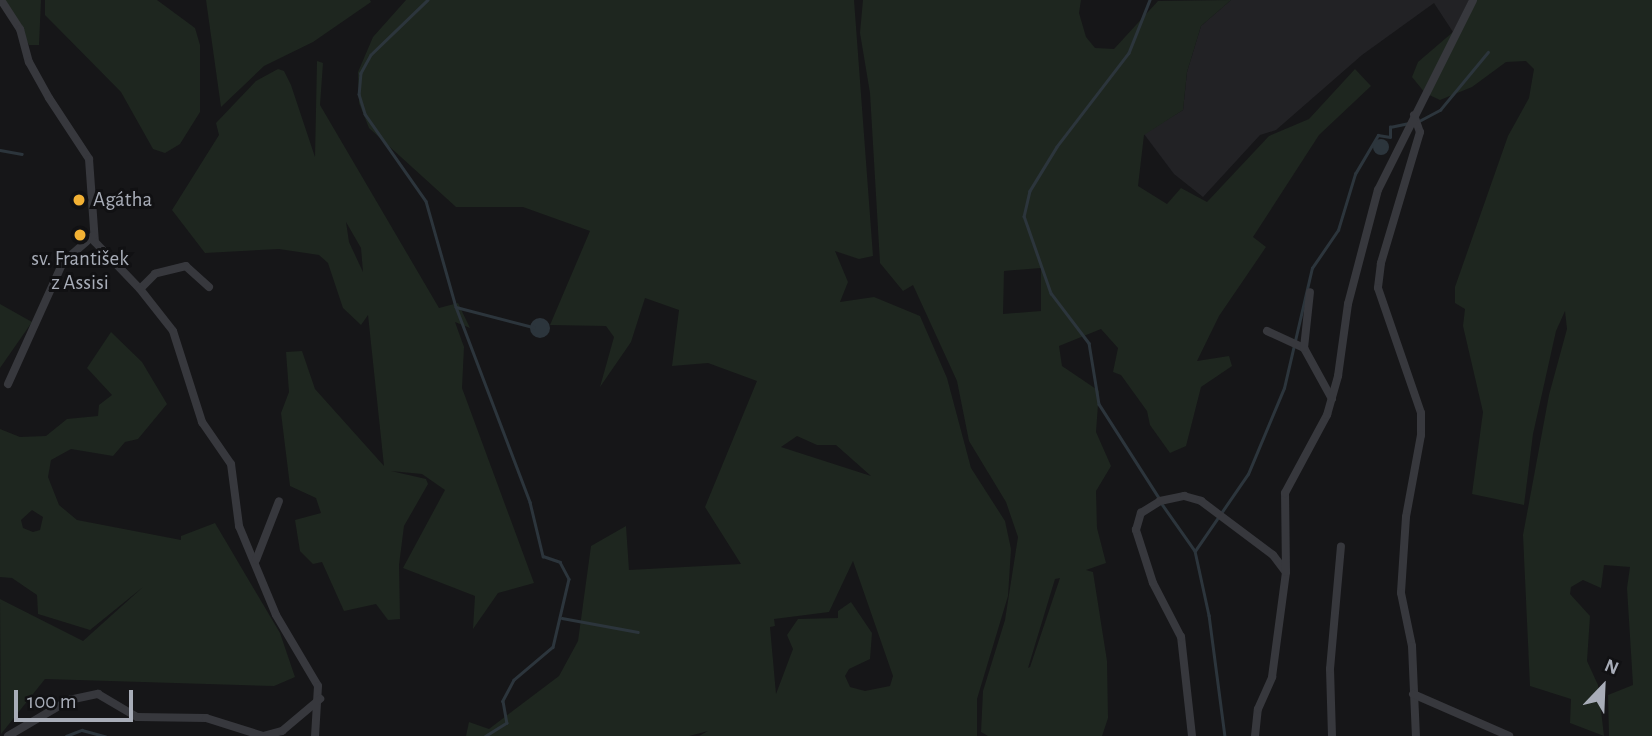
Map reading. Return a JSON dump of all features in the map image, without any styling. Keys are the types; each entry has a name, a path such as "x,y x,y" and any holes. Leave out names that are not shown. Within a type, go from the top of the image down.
{"street":[{"path":"1,0 20,29 29,62 89,159 93,236 102,254 140,289 173,331 202,422 231,464 239,526 256,560 276,615 304,659 320,699 315,736"},
{"path":"1255,736 1258,709 1272,677 1279,597 1286,572 1285,493 1332,399 1348,304 1378,190 1474,0"},
{"path":"1414,115 1420,132 1381,264 1378,288 1381,308 1416,387 1421,413 1422,435 1405,517 1401,593 1412,646 1414,736"},
{"path":"8,384 63,262 93,236"},
{"path":"140,289 155,274 186,266 209,287"},
{"path":"1310,292 1304,348 1332,399"},
{"path":"1267,331 1304,348"},
{"path":"1192,736 1181,637 1153,583 1136,530 1141,513 1160,501 1184,496 1201,501 1273,555 1286,572"},
{"path":"256,560 279,501"},
{"path":"1332,736 1330,669 1341,546"},
{"path":"8,736 69,700 97,694 137,717 206,718 263,736 282,731 320,699"},
{"path":"1413,694 1509,736"}],"shaded area":[{"path":"3,0 41,0 39,45 29,45"},
{"path":"45,0 157,0 195,28 200,45 200,112 180,144 165,153 153,149 121,92 45,15"},
{"path":"206,0 371,2 313,42 264,66 221,107"},
{"path":"406,0 854,0 873,256 859,259 835,251 848,282 840,302 874,297 920,316 947,378 971,468 1005,521 1011,549 1008,596 977,699 977,736 699,736 708,731 689,736 466,736 469,722 489,729 559,676 578,641 591,546 626,526 629,570 741,564 705,507 757,381 708,363 672,366 679,310 645,298 631,342 600,387 614,337 606,326 550,325 590,231 523,207 456,207 369,128 359,103 358,72 373,37","holes":["797,436 817,445 836,445 871,476 781,447","853,561 893,676 890,686 865,691 850,687 845,676 849,669 870,659 872,633 851,602 838,611 838,618 798,619 787,635 793,649 776,694 770,627 775,626 774,619 829,612"]},
{"path":"863,0 1081,0 1079,13 1086,37 1095,48 1114,49 1158,1 1231,0 1201,26 1187,72 1183,110 1144,135 1138,186 1167,204 1181,188 1207,202 1269,136 1309,119 1355,69 1371,86 1319,135 1253,237 1266,247 1219,316 1197,361 1229,356 1232,366 1201,387 1186,446 1170,453 1150,425 1147,411 1121,375 1113,372 1118,348 1101,329 1059,346 1062,366 1099,391 1096,432 1111,466 1096,491 1097,528 1106,563 1086,570 1093,572 1107,661 1108,718 1102,736 988,736 981,732 983,691 1005,620 1018,537 1006,502 969,441 957,381 913,285 903,291 880,263 870,93 860,33","holes":["1041,268 1041,311 1003,314 1004,271","1060,578 1030,667 1028,668 1055,579"]},
{"path":"1231,0 1469,0 1453,32 1434,3 1362,55 1276,130 1260,135 1203,197 1174,174 1144,134 1183,110 1187,72 1201,26"},
{"path":"1475,0 1652,0 1652,736 1609,736 1608,695 1633,685 1627,588 1630,567 1604,565 1601,588 1583,580 1571,587 1570,594 1590,616 1587,661 1598,685 1604,736 1570,723 1571,699 1530,686 1523,535 1549,395 1567,329 1565,311 1556,331 1533,434 1524,505 1472,494 1483,412 1463,326 1465,309 1455,303 1455,287 1508,136 1529,98 1534,69 1526,61 1506,62 1472,87 1440,100 1425,93 1412,77 1418,62 1453,32"},
{"path":"317,61 323,63 320,105 439,308 458,303 470,328 455,322 464,347 462,388 534,583 498,593 473,629 475,596 403,568 445,490 422,474 391,471 426,479 428,484 404,526 399,565 400,619 388,620 376,604 344,611 322,562 313,564 300,551 295,520 321,513 316,498 290,486 281,413 289,392 286,352 302,351 315,389 384,466 368,315 361,325 343,308 328,263 319,255 279,249 205,253 172,210 219,135 216,123 256,81 278,69 284,71 291,85 315,157","holes":["346,222 361,248 363,272 349,242"]},
{"path":"1378,139 1384,139 1389,147 1387,153 1378,155 1373,150 1373,144"},
{"path":"0,304 32,322 0,368"},
{"path":"540,318 547,321 550,328 547,335 540,338 533,335 530,328 533,321"},
{"path":"111,332 142,362 167,404 138,439 125,442 113,456 71,449 51,460 48,477 59,505 77,520 181,540 181,536 215,523 280,633 295,677 274,686 45,679 1,734 0,599 83,641 143,587 90,630 38,614 37,595 12,578 0,577 0,429 20,437 46,436 67,419 98,416 99,405 112,395 87,368","holes":["32,510 43,517 40,530 33,532 23,528 21,520"]}],"waterway":[{"path":"428,0 371,55 361,73 359,94 365,114 426,201 456,307 530,502 543,556 560,562 569,579 553,647 514,680 503,701 507,723 486,736"},
{"path":"1150,0 1129,53 1057,147 1030,191 1024,216 1051,293 1089,343 1099,404 1159,498"},
{"path":"1419,121 1440,110 1488,52"},
{"path":"1195,551 1248,474 1284,388 1312,268 1338,230 1355,174 1378,135 1390,137 1390,127 1409,123"},
{"path":"0,150 22,154"},
{"path":"456,307 533,327"},
{"path":"1162,504 1195,551 1209,615 1225,736"},
{"path":"562,618 638,632"},
{"path":"66,736 82,730 105,736"}],"place":[{"name":"Agátha","path":"79,200"},
{"name":"sv. František z Assisi","path":"80,235"}]}
